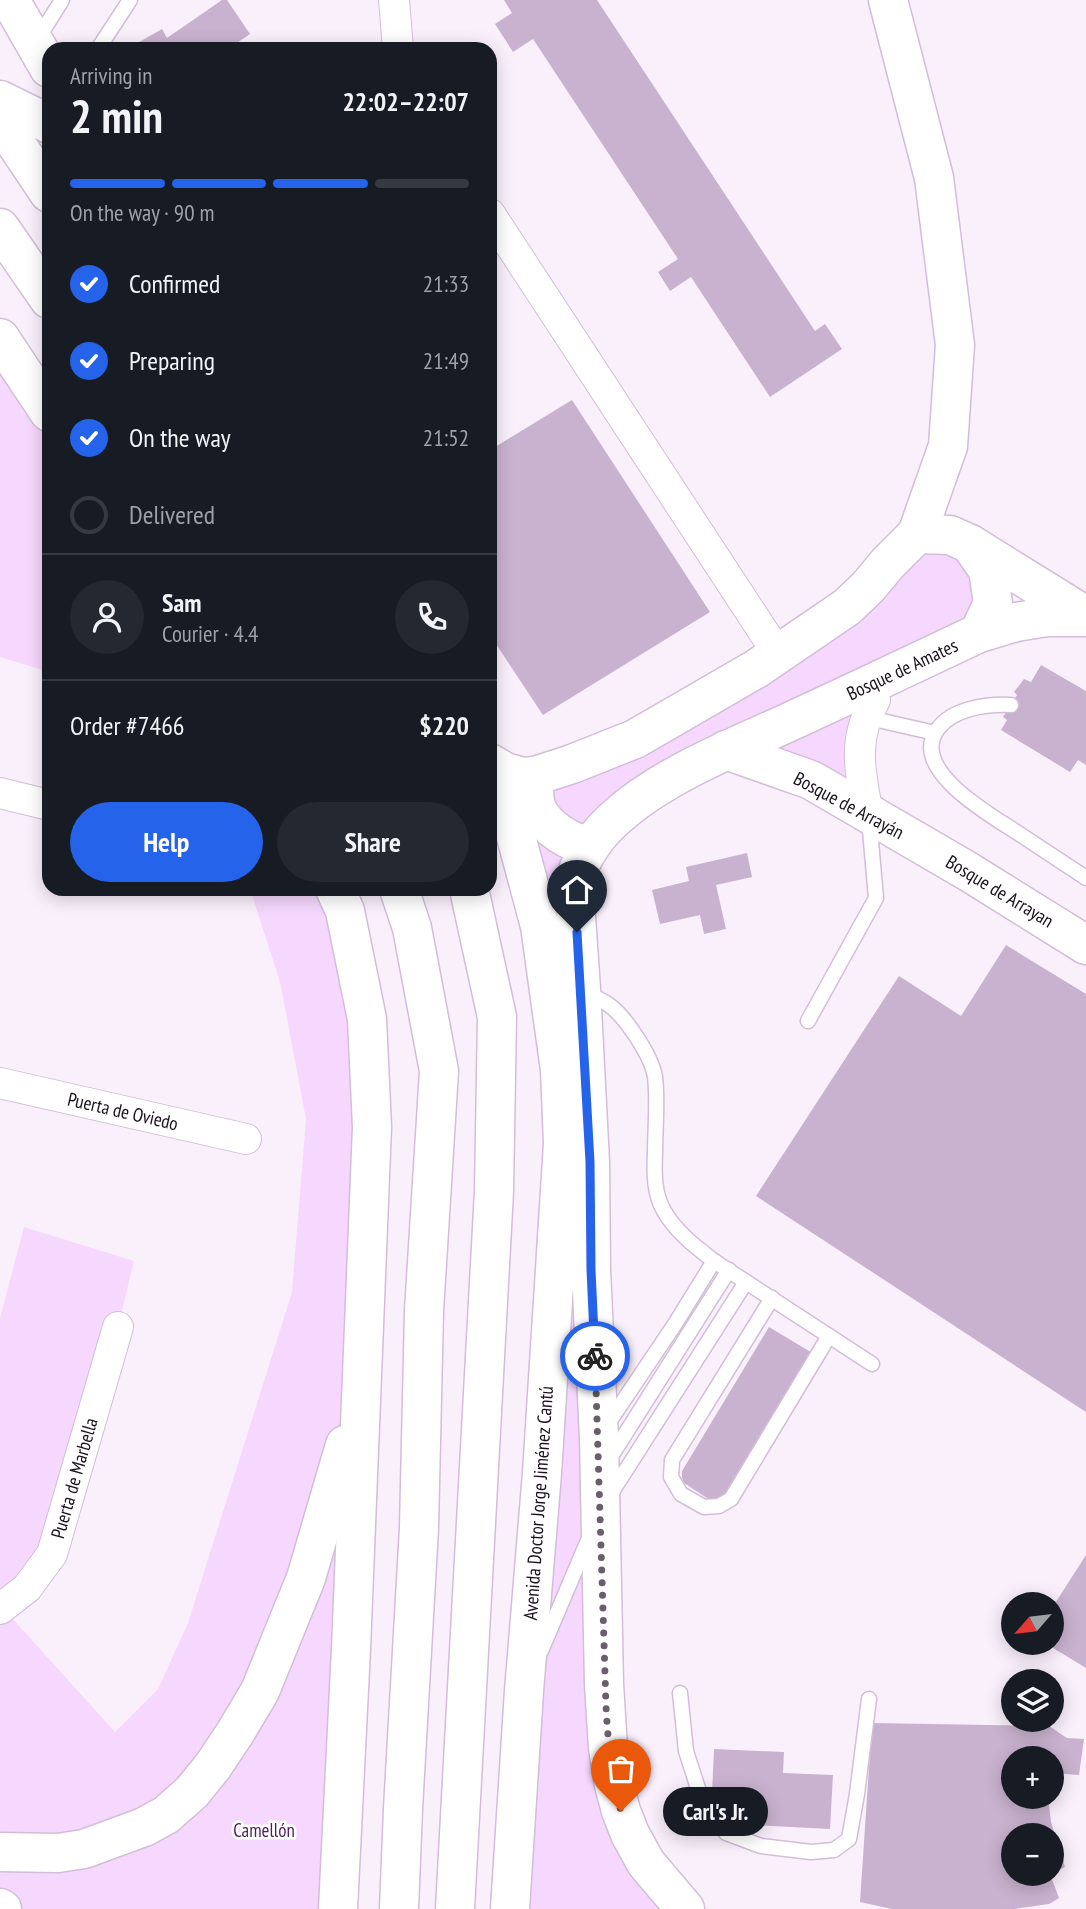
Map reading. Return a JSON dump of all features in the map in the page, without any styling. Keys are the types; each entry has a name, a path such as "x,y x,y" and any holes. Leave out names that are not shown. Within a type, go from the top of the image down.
{"street":[{"path":"10,0 41,56"},
{"path":"394,0 397,42"},
{"path":"497,767 523,777 535,776 635,739 778,654 846,607 869,587 888,563 918,534 948,446 955,345 934,178 888,0"},
{"path":"0,100 42,121"},
{"path":"0,121 42,183"},
{"path":"497,225 778,654"},
{"path":"0,228 42,289"},
{"path":"0,338 42,401"},
{"name":"Bosque de Amates","path":"918,534 950,535 970,544 1086,617"},
{"path":"970,544 988,570 993,603 979,633"},
{"name":"Bosque de Amates","path":"726,750 979,633 1027,620 1086,617"},
{"path":"868,814 859,742 870,708"},
{"path":"685,1909 646,1863 630,1834 614,1785 608,1748 591,1270 590,1162 574,888 575,875 590,846 619,814 652,789 726,750"},
{"name":"Bosque de Arrayán","path":"726,750 811,780 914,839"},
{"path":"535,776 537,809 560,834 577,844 590,846"},
{"name":"Avenida Doctor Jorge Jiménez Cantú","path":"497,787 514,829 540,926 560,1070 563,1144 510,1909"},
{"path":"0,793 42,803"},
{"name":"Bosque de Arrayan","path":"914,839 1017,900 1086,945"},
{"path":"338,896 345,911 368,1019 372,1127 338,1909"},
{"path":"399,1909 419,1528 424,1311 439,1071 412,928 401,896"},
{"path":"455,1909 494,1191 497,1017 471,896"},
{"path":"540,926 581,989"},
{"name":"Puerta de Oviedo","path":"0,1083 246,1139"},
{"path":"552,1307 590,1162"},
{"name":"Puerta de Marbella","path":"0,1609 27,1588 52,1554 118,1328"},
{"path":"0,1852 58,1853 84,1849 144,1827 166,1815 192,1792 213,1766 260,1691 306,1578 361,1389"}],"lane":[{"path":"46,42 62,0"},
{"path":"103,42 130,0"},
{"path":"1011,705 969,709 942,724 935,733 931,746 934,759 950,783 967,800 1086,878"},
{"path":"870,708 935,733"},
{"path":"808,1021 877,898 868,814"},
{"path":"581,989 610,1006 624,1019 646,1054 655,1075 654,1175 657,1194 664,1211 693,1245 714,1261 872,1364"},
{"path":"599,1456 714,1261"},
{"path":"599,1456 729,1270"},
{"path":"524,1691 600,1512 746,1282"},
{"path":"772,1298 672,1460 671,1477 681,1494 704,1507 719,1506 731,1499 829,1336"},
{"path":"680,1693 686,1751 704,1807 726,1833 761,1846 811,1853 834,1850 849,1839 869,1699"}],"green space":[{"path":"0,338 42,401 42,670 0,657"},
{"path":"950,535 993,603 875,700 868,814 726,750 590,846 608,1748 685,1909 510,1909 563,1144 505,772 535,776"},
{"name":"Camellón","path":"252,896 337,896 367,1019 338,1909 0,1909 0,1318 24,1227 134,1261 118,1327 52,1554 3,1608 115,1732 158,1689 188,1623 292,1292 306,1119 280,982"}],"building":[{"path":"222,0 227,0 250,34 238,42 139,42 162,29 167,38"},
{"path":"504,0 597,0 815,331 825,324 842,349 770,397 691,277 670,291 658,272 678,259 533,39 513,52 495,24 512,13"},
{"path":"572,400 710,612 543,715 497,646 497,446"},
{"path":"1041,665 1086,691 1086,765 1078,760 1070,772 1001,730 1007,720 1003,717 1017,695 1014,692 1024,679 1031,682"},
{"path":"747,853 752,877 716,885 726,929 704,934 700,915 660,924 652,890 689,881 686,867"},
{"path":"1006,945 1086,994 1086,1412 756,1196 899,976 961,1016"},
{"path":"769,1327 814,1354 728,1493 718,1500 710,1500 684,1483 682,1471"},
{"path":"1086,1555 1086,1668 1064,1655 1062,1592"},
{"path":"872,1723 1001,1725 1001,1732 1058,1732 1067,1738 1084,1739 1079,1775 1064,1774 1064,1746 1001,1746 1001,1809 1049,1809 1051,1823 1001,1823 1001,1886 1054,1886 1059,1898 1049,1904 1015,1909 892,1909 860,1902"},
{"path":"714,1749 784,1752 783,1773 833,1775 830,1829 732,1824 712,1794"}],"way so far":[{"path":"595,1356 608,1748 621,1811"}],"place":[{"name":"Carl's Jr.","path":"621,1811"}],"route":[{"path":"577,932 590,1162 595,1356"}]}
